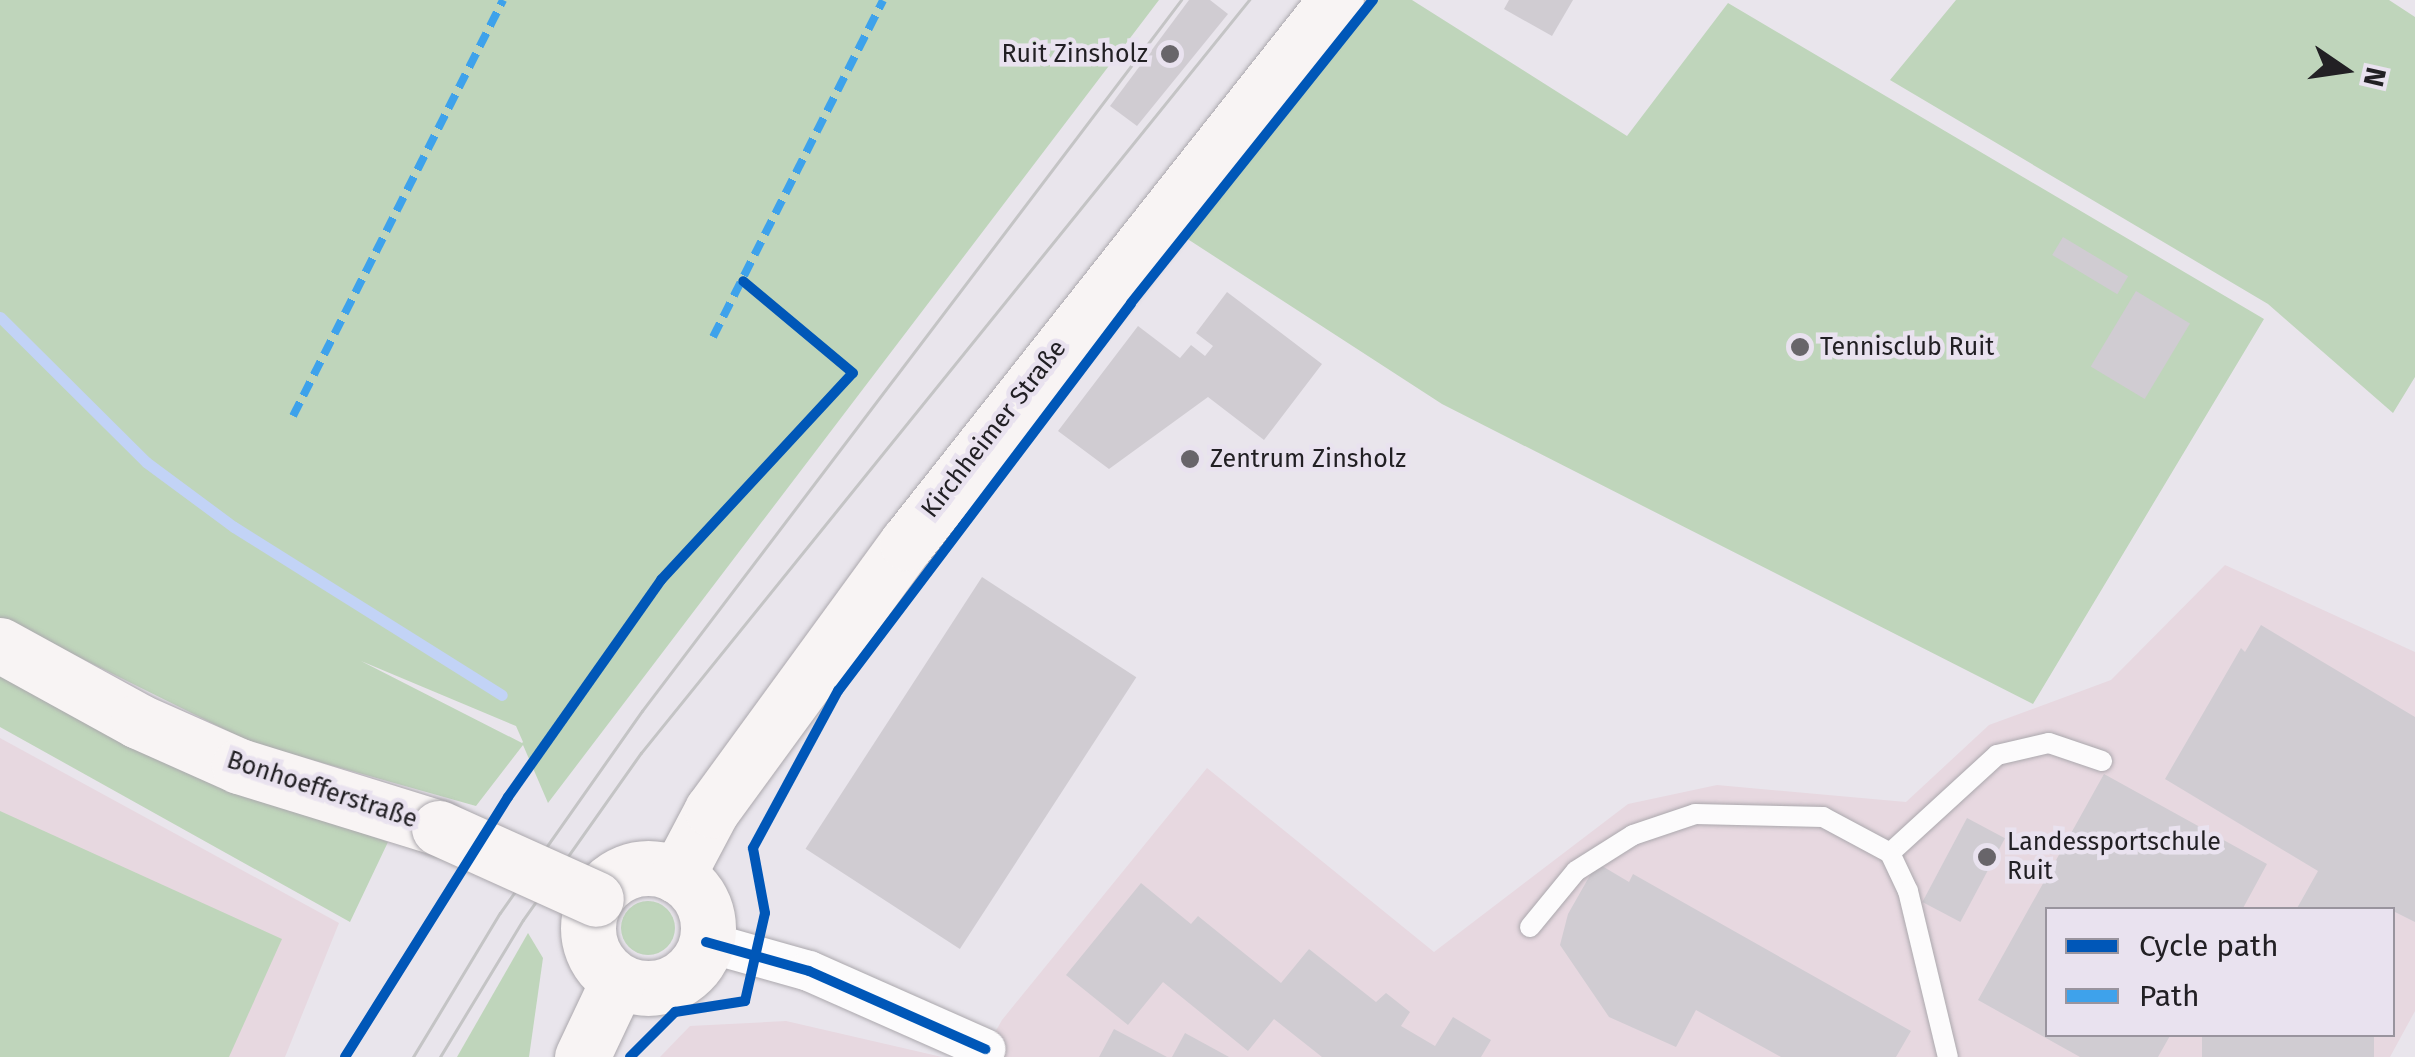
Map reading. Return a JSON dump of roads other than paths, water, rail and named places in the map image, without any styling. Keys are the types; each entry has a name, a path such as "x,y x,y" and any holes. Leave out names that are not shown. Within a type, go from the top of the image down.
{"main road":[{"name":"Kirchheimer Straße","path":"677,876 712,810 907,543 1336,0"},
{"name":"Bonhoefferstraße","path":"0,645 138,721 239,766 439,828 596,899"},
{"path":"658,869 677,876 700,899 706,942 697,962 672,983 639,988 618,980 591,949 588,929 596,899 627,872 658,869"},
{"path":"582,1057 618,980"}],"street":[{"path":"706,942 808,971 992,1053"}],"lane":[{"path":"1890,854 1996,755 2049,743 2102,760"},
{"path":"1530,927 1576,871 1633,835 1695,814 1824,817 1890,854 1912,905 1948,1057"}],"waterway":[{"path":"0,317 146,462 234,527 502,695"}],"tram line":[{"path":"413,1057 500,913 642,711 1181,0"},
{"path":"440,1057 523,920 641,753 1249,0"}],"place":[{"name":"Ruit Zinsholz","path":"1170,54"},
{"name":"Tennisclub Ruit","path":"1800,347"},
{"name":"Zentrum Zinsholz","path":"1190,459"},
{"name":"Landessportschule Ruit","path":"1987,857"}]}
